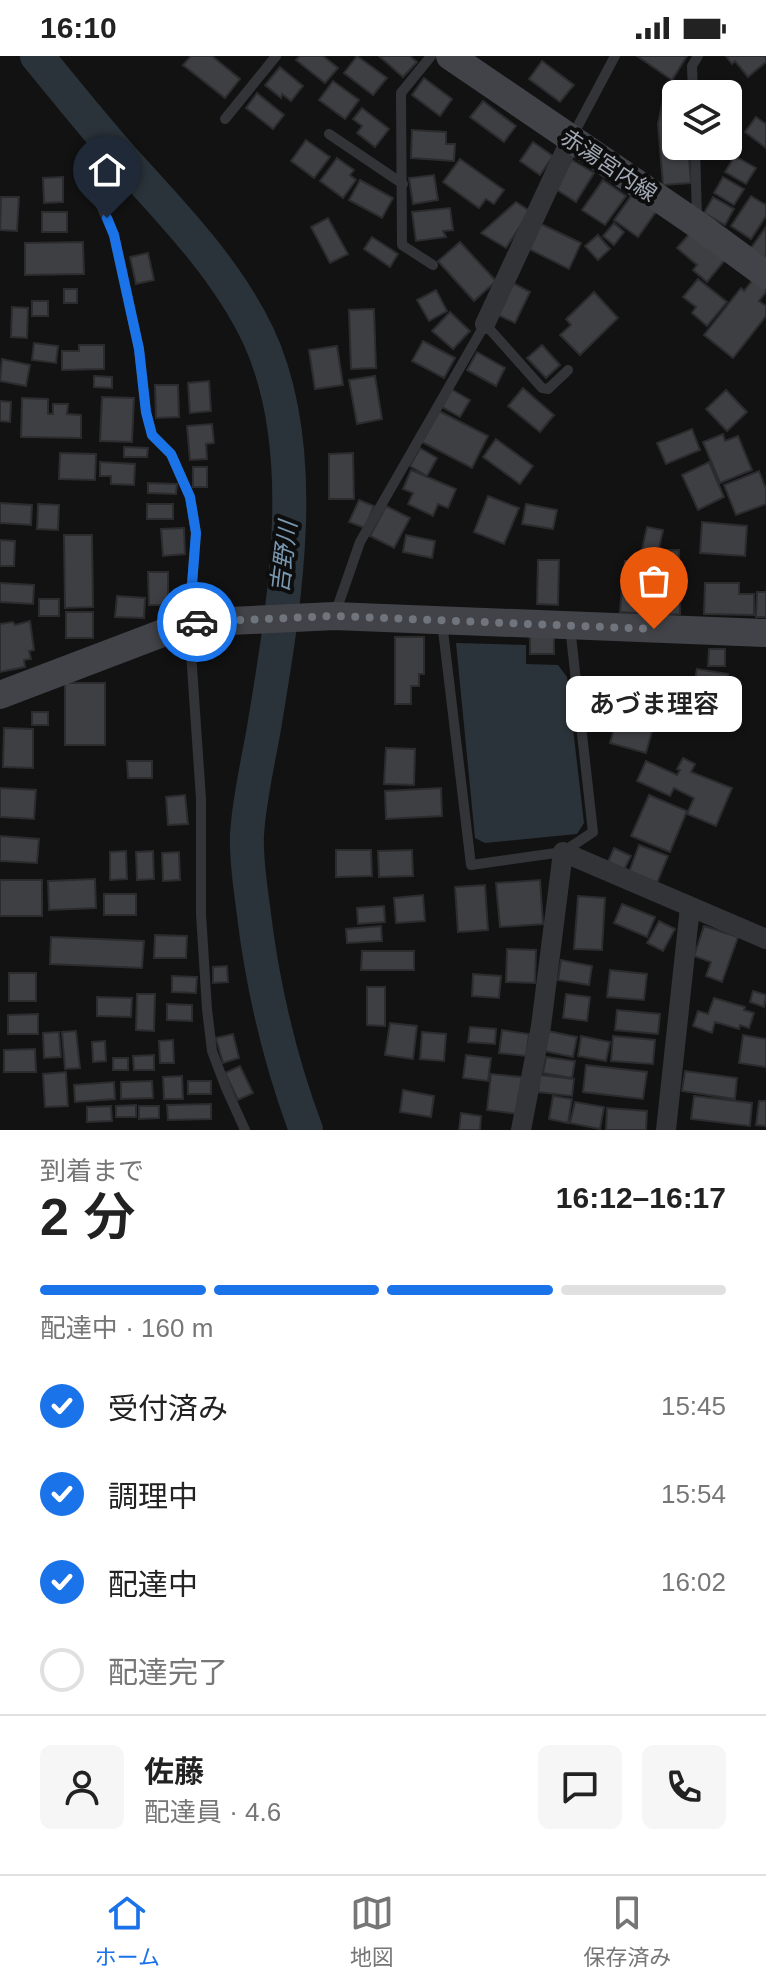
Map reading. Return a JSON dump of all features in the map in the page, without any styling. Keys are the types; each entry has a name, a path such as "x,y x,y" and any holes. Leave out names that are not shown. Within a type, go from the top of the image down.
{"main road":[{"name":"赤湯宮内線","path":"450,56 766,275"},
{"path":"0,695 200,622 334,616 766,633"}],"street":[{"path":"485,324 571,139"},
{"path":"521,1130 541,1026 563,852 766,939"},
{"path":"666,1130 690,907"}],"lane":[{"path":"225,119 276,56"},
{"path":"431,56 401,93 402,245 433,265"},
{"path":"571,139 615,56"},
{"path":"692,80 692,66 698,56"},
{"path":"329,134 403,184"},
{"path":"696,160 698,225"},
{"path":"82,175 99,201 114,235 139,349 146,412 152,435 171,454 190,497 196,533 200,622 201,914 207,1009 212,1051 245,1130"},
{"path":"334,616 360,542 485,324 542,388 548,389 568,370"},
{"path":"442,620 471,865 563,852 593,832 570,626"}],"shaded area":[{"path":"456,643 526,645 526,664 558,665 567,677 584,823 577,834 485,843 475,838"}],"building":[{"path":"191,56 212,56 240,79 225,98 183,65"},
{"path":"300,56 323,56 338,68 325,83 296,60"},
{"path":"357,56 387,78 373,95 344,73"},
{"path":"379,56 410,56 417,62 403,77"},
{"path":"637,56 687,56 672,80"},
{"path":"726,56 766,56 766,62 748,77 735,61 732,64"},
{"path":"542,61 574,85 560,102 529,79"},
{"path":"280,67 303,86 291,101 282,94 281,98 265,85"},
{"path":"424,78 452,99 440,116 412,95"},
{"path":"333,81 359,100 345,119 319,100"},
{"path":"257,93 284,115 273,129 246,108"},
{"path":"483,101 516,126 504,142 470,117"},
{"path":"662,104 662,160 689,160 691,183 663,185 658,124"},
{"path":"362,108 389,129 375,147 357,133 362,126 353,119"},
{"path":"756,117 766,124 766,148 745,132"},
{"path":"412,130 446,132 446,144 455,144 454,161 411,158"},
{"path":"306,140 330,157 314,178 291,161"},
{"path":"533,142 553,156 540,175 520,161"},
{"path":"337,158 354,170 350,175 356,180 343,198 320,181"},
{"path":"460,159 504,190 494,204 486,199 479,208 443,182"},
{"path":"572,160 594,173 576,202 554,188"},
{"path":"732,160 742,160 756,168 746,184 725,172"},
{"path":"434,175 438,200 413,204 409,178"},
{"path":"63,177 63,202 44,203 43,178"},
{"path":"723,177 744,189 734,205 714,193"},
{"path":"360,180 393,198 382,218 349,200"},
{"path":"603,180 626,196 605,225 582,210"},
{"path":"634,192 658,209 638,237 614,220"},
{"path":"751,196 766,205 766,216 751,239 731,226"},
{"path":"1,197 19,197 17,231 0,230"},
{"path":"713,197 734,209 725,225 704,213"},
{"path":"516,202 530,211 506,248 481,233"},
{"path":"450,208 453,230 443,231 446,237 416,241 412,212"},
{"path":"42,212 67,212 67,232 42,232"},
{"path":"328,218 348,254 330,263 311,227"},
{"path":"614,223 624,232 614,245 603,236"},
{"path":"541,224 581,243 569,269 529,249"},
{"path":"766,227 766,259 751,248"},
{"path":"691,232 725,260 707,282 693,270 697,265 677,248"},
{"path":"598,235 610,249 598,260 585,246"},
{"path":"372,237 398,254 390,267 364,249"},
{"path":"83,242 84,274 25,275 25,243"},
{"path":"460,242 496,281 474,301 438,261"},
{"path":"148,253 154,280 136,284 130,257"},
{"path":"755,277 766,285 766,292 759,301 766,306 766,316 733,358 704,335 741,288 744,291"},
{"path":"698,279 727,302 707,326 692,313 696,307 683,297"},
{"path":"511,282 530,292 515,323 496,314"},
{"path":"64,289 77,289 77,303 64,303"},
{"path":"436,290 447,311 429,321 417,300"},
{"path":"594,292 618,318 580,355 560,335 571,325 566,319"},
{"path":"32,301 48,301 48,316 32,316"},
{"path":"12,307 28,308 27,338 11,337"},
{"path":"374,309 376,368 351,369 349,310"},
{"path":"450,312 470,331 453,349 432,331"},
{"path":"423,341 455,358 444,378 412,361"},
{"path":"34,343 58,346 56,363 32,360"},
{"path":"79,345 104,345 104,369 62,370 62,351 79,351"},
{"path":"542,345 560,365 546,378 527,358"},
{"path":"337,346 343,385 315,389 309,350"},
{"path":"477,352 505,368 496,386 467,370"},
{"path":"2,359 30,365 26,386 0,381"},
{"path":"94,376 112,377 112,388 94,387"},
{"path":"375,376 382,419 357,424 349,380"},
{"path":"209,381 211,411 190,413 188,383"},
{"path":"155,385 178,385 179,417 156,418"},
{"path":"523,388 554,415 540,432 508,406"},
{"path":"451,389 470,400 460,417 442,407"},
{"path":"726,390 747,412 727,431 706,409"},
{"path":"102,397 134,398 132,442 100,441"},
{"path":"22,398 48,399 48,414 53,414 53,404 68,404 67,414 81,415 81,438 21,437"},
{"path":"0,401 11,402 10,422 0,421"},
{"path":"439,411 488,436 472,468 422,442"},
{"path":"212,424 214,443 206,444 207,459 190,460 187,426"},
{"path":"692,429 700,450 666,464 657,443"},
{"path":"723,434 725,441 738,436 752,470 720,483 703,442"},
{"path":"496,439 533,466 520,484 483,457"},
{"path":"124,447 148,448 147,457 124,457"},
{"path":"420,448 437,458 427,476 410,466"},
{"path":"60,453 96,454 95,480 59,479"},
{"path":"353,453 354,499 329,499 329,454"},
{"path":"100,462 135,464 134,485 111,484 111,476 100,476"},
{"path":"709,462 724,497 698,510 682,475"},
{"path":"193,467 207,467 207,487 193,487"},
{"path":"411,470 456,489 448,508 438,504 433,516 408,504 413,493 403,489"},
{"path":"759,471 766,489 766,504 736,515 724,485"},
{"path":"148,483 177,484 176,494 148,493"},
{"path":"488,496 519,508 504,544 474,532"},
{"path":"359,500 374,506 365,528 349,522"},
{"path":"0,503 32,505 31,525 0,523"},
{"path":"38,504 59,505 58,530 37,529"},
{"path":"147,504 173,504 173,519 147,519"},
{"path":"526,504 557,510 553,529 522,524"},
{"path":"386,506 410,518 394,548 370,536"},
{"path":"702,522 747,526 745,556 700,553"},
{"path":"647,527 663,530 656,562 640,559"},
{"path":"184,528 185,554 163,556 161,529"},
{"path":"64,535 92,535 93,607 65,608"},
{"path":"406,535 435,541 432,558 403,552"},
{"path":"0,540 15,541 14,566 0,566"},
{"path":"661,550 679,550 680,614 662,615"},
{"path":"538,560 559,560 558,605 537,604"},
{"path":"625,561 641,562 640,584 623,583"},
{"path":"148,572 168,572 168,605 149,605"},
{"path":"642,572 658,572 657,615 642,616"},
{"path":"0,583 34,585 33,604 0,602"},
{"path":"705,583 739,583 739,594 754,594 754,615 704,614"},
{"path":"622,587 639,589 637,613 620,612"},
{"path":"757,592 766,592 766,617 756,617"},
{"path":"117,596 145,598 144,618 115,617"},
{"path":"39,599 59,599 59,616 39,616"},
{"path":"66,612 93,612 93,638 66,638"},
{"path":"30,621 34,650 29,651 31,659 24,660 25,667 0,672 0,624 13,622 15,625"},
{"path":"530,636 554,636 554,654 530,654"},
{"path":"395,637 424,637 424,674 419,674 419,686 411,686 411,704 395,704"},
{"path":"709,649 725,649 725,666 708,666"},
{"path":"697,669 728,674 722,704 711,702 708,717 689,713"},
{"path":"65,683 105,683 105,745 65,745"},
{"path":"32,712 48,712 48,725 32,725"},
{"path":"616,722 652,731 646,753 610,743"},
{"path":"4,728 33,729 33,768 3,767"},
{"path":"386,748 415,749 414,785 384,784"},
{"path":"683,758 695,764 691,772 732,788 716,826 687,814 694,798 674,788 670,796 637,781 646,761 677,775"},
{"path":"127,761 152,761 152,778 128,778"},
{"path":"0,788 36,790 34,819 0,817"},
{"path":"441,788 442,816 386,819 385,791"},
{"path":"185,795 188,824 168,825 166,797"},
{"path":"649,795 687,811 670,852 631,836"},
{"path":"0,836 39,839 37,863 0,861"},
{"path":"639,845 668,856 657,883 629,872"},
{"path":"614,848 631,856 624,870 608,862"},
{"path":"336,850 371,850 372,876 336,877"},
{"path":"412,850 413,876 379,877 378,851"},
{"path":"126,851 127,879 110,880 110,852"},
{"path":"153,851 154,879 137,880 136,852"},
{"path":"179,852 180,880 163,881 162,853"},
{"path":"95,879 96,908 49,910 48,881"},
{"path":"0,880 42,880 42,916 0,916"},
{"path":"540,880 543,924 500,927 496,883"},
{"path":"485,885 488,930 458,932 455,887"},
{"path":"104,894 136,894 136,915 104,915"},
{"path":"423,895 425,921 396,923 394,898"},
{"path":"578,896 605,898 602,950 574,949"},
{"path":"622,904 655,917 647,937 614,923"},
{"path":"384,906 385,922 358,924 357,908"},
{"path":"659,921 675,929 663,951 647,943"},
{"path":"381,926 382,941 347,943 346,929"},
{"path":"704,926 738,937 722,982 706,976 711,962 694,956"},
{"path":"155,935 187,936 186,958 154,958"},
{"path":"51,937 144,941 142,968 50,964"},
{"path":"507,949 536,950 535,983 506,982"},
{"path":"362,951 414,951 414,970 361,970"},
{"path":"561,960 592,966 589,985 558,980"},
{"path":"227,966 228,982 213,983 213,967"},
{"path":"610,970 647,974 644,1000 607,997"},
{"path":"9,973 36,973 36,1001 9,1001"},
{"path":"473,974 501,976 499,998 472,996"},
{"path":"172,976 197,977 196,993 172,992"},
{"path":"367,987 385,987 385,1026 367,1025"},
{"path":"753,991 766,995 764,1007 750,1002"},
{"path":"137,994 155,994 154,1031 136,1030"},
{"path":"566,994 590,997 587,1021 563,1018"},
{"path":"97,997 132,998 131,1017 97,1016"},
{"path":"714,998 745,1007 744,1010 754,1013 749,1028 740,1025 739,1029 715,1022 712,1033 693,1026 698,1011 708,1014"},
{"path":"167,1004 192,1005 192,1021 167,1020"},
{"path":"617,1010 660,1014 658,1034 615,1030"},
{"path":"38,1014 38,1034 8,1034 8,1015"},
{"path":"390,1023 417,1026 413,1059 385,1055"},
{"path":"470,1027 496,1029 495,1044 468,1042"},
{"path":"502,1030 529,1034 526,1056 499,1053"},
{"path":"76,1031 80,1068 65,1069 62,1032"},
{"path":"548,1031 577,1037 573,1057 544,1051"},
{"path":"59,1032 61,1057 44,1058 43,1033"},
{"path":"422,1032 446,1034 444,1061 420,1059"},
{"path":"233,1034 239,1058 223,1063 216,1038"},
{"path":"743,1035 766,1039 766,1067 739,1063"},
{"path":"581,1036 610,1042 606,1061 578,1056"},
{"path":"613,1036 655,1040 653,1064 611,1061"},
{"path":"173,1040 174,1063 160,1063 159,1041"},
{"path":"105,1041 106,1061 93,1062 92,1042"},
{"path":"35,1049 36,1072 4,1072 4,1050"},
{"path":"154,1055 154,1070 134,1070 133,1056"},
{"path":"466,1055 491,1058 488,1081 463,1078"},
{"path":"546,1057 575,1061 572,1078 543,1073"},
{"path":"113,1058 128,1058 128,1070 113,1070"},
{"path":"586,1065 647,1072 643,1099 583,1092"},
{"path":"240,1066 253,1093 238,1100 225,1073"},
{"path":"685,1071 737,1078 735,1099 682,1091"},
{"path":"66,1072 68,1106 45,1107 43,1074"},
{"path":"491,1074 522,1077 518,1114 487,1110"},
{"path":"540,1075 574,1079 572,1096 538,1092"},
{"path":"182,1076 183,1099 164,1099 163,1077"},
{"path":"152,1081 153,1098 121,1099 121,1082"},
{"path":"188,1081 211,1081 211,1094 188,1094"},
{"path":"114,1082 115,1099 75,1102 74,1085"},
{"path":"403,1090 434,1096 431,1117 400,1112"},
{"path":"553,1096 572,1099 568,1123 549,1119"},
{"path":"694,1096 752,1103 750,1126 691,1119"},
{"path":"759,1101 766,1101 766,1126 756,1125"},
{"path":"575,1102 604,1107 600,1129 570,1123"},
{"path":"211,1104 211,1119 168,1120 167,1105"},
{"path":"136,1105 136,1117 116,1117 116,1106"},
{"path":"111,1106 112,1121 87,1122 87,1107"},
{"path":"139,1106 159,1106 159,1118 139,1119"},
{"path":"607,1108 647,1111 646,1130 606,1130"},
{"path":"461,1113 481,1116 480,1130 459,1130"}],"waterway":[{"name":"吉野川","path":"37,56 214,264 245,310 275,380 285,428 289,529 279,631 250,808 247,853 267,992 280,1048 306,1130"}],"way so far":[{"path":"197,622 334,616 654,629"}],"place":[{"name":"あづま理容","path":"654,629"}],"route":[{"path":"107,218 114,235 139,349 146,412 152,435 171,454 190,497 196,533 189,623 197,622"}]}
